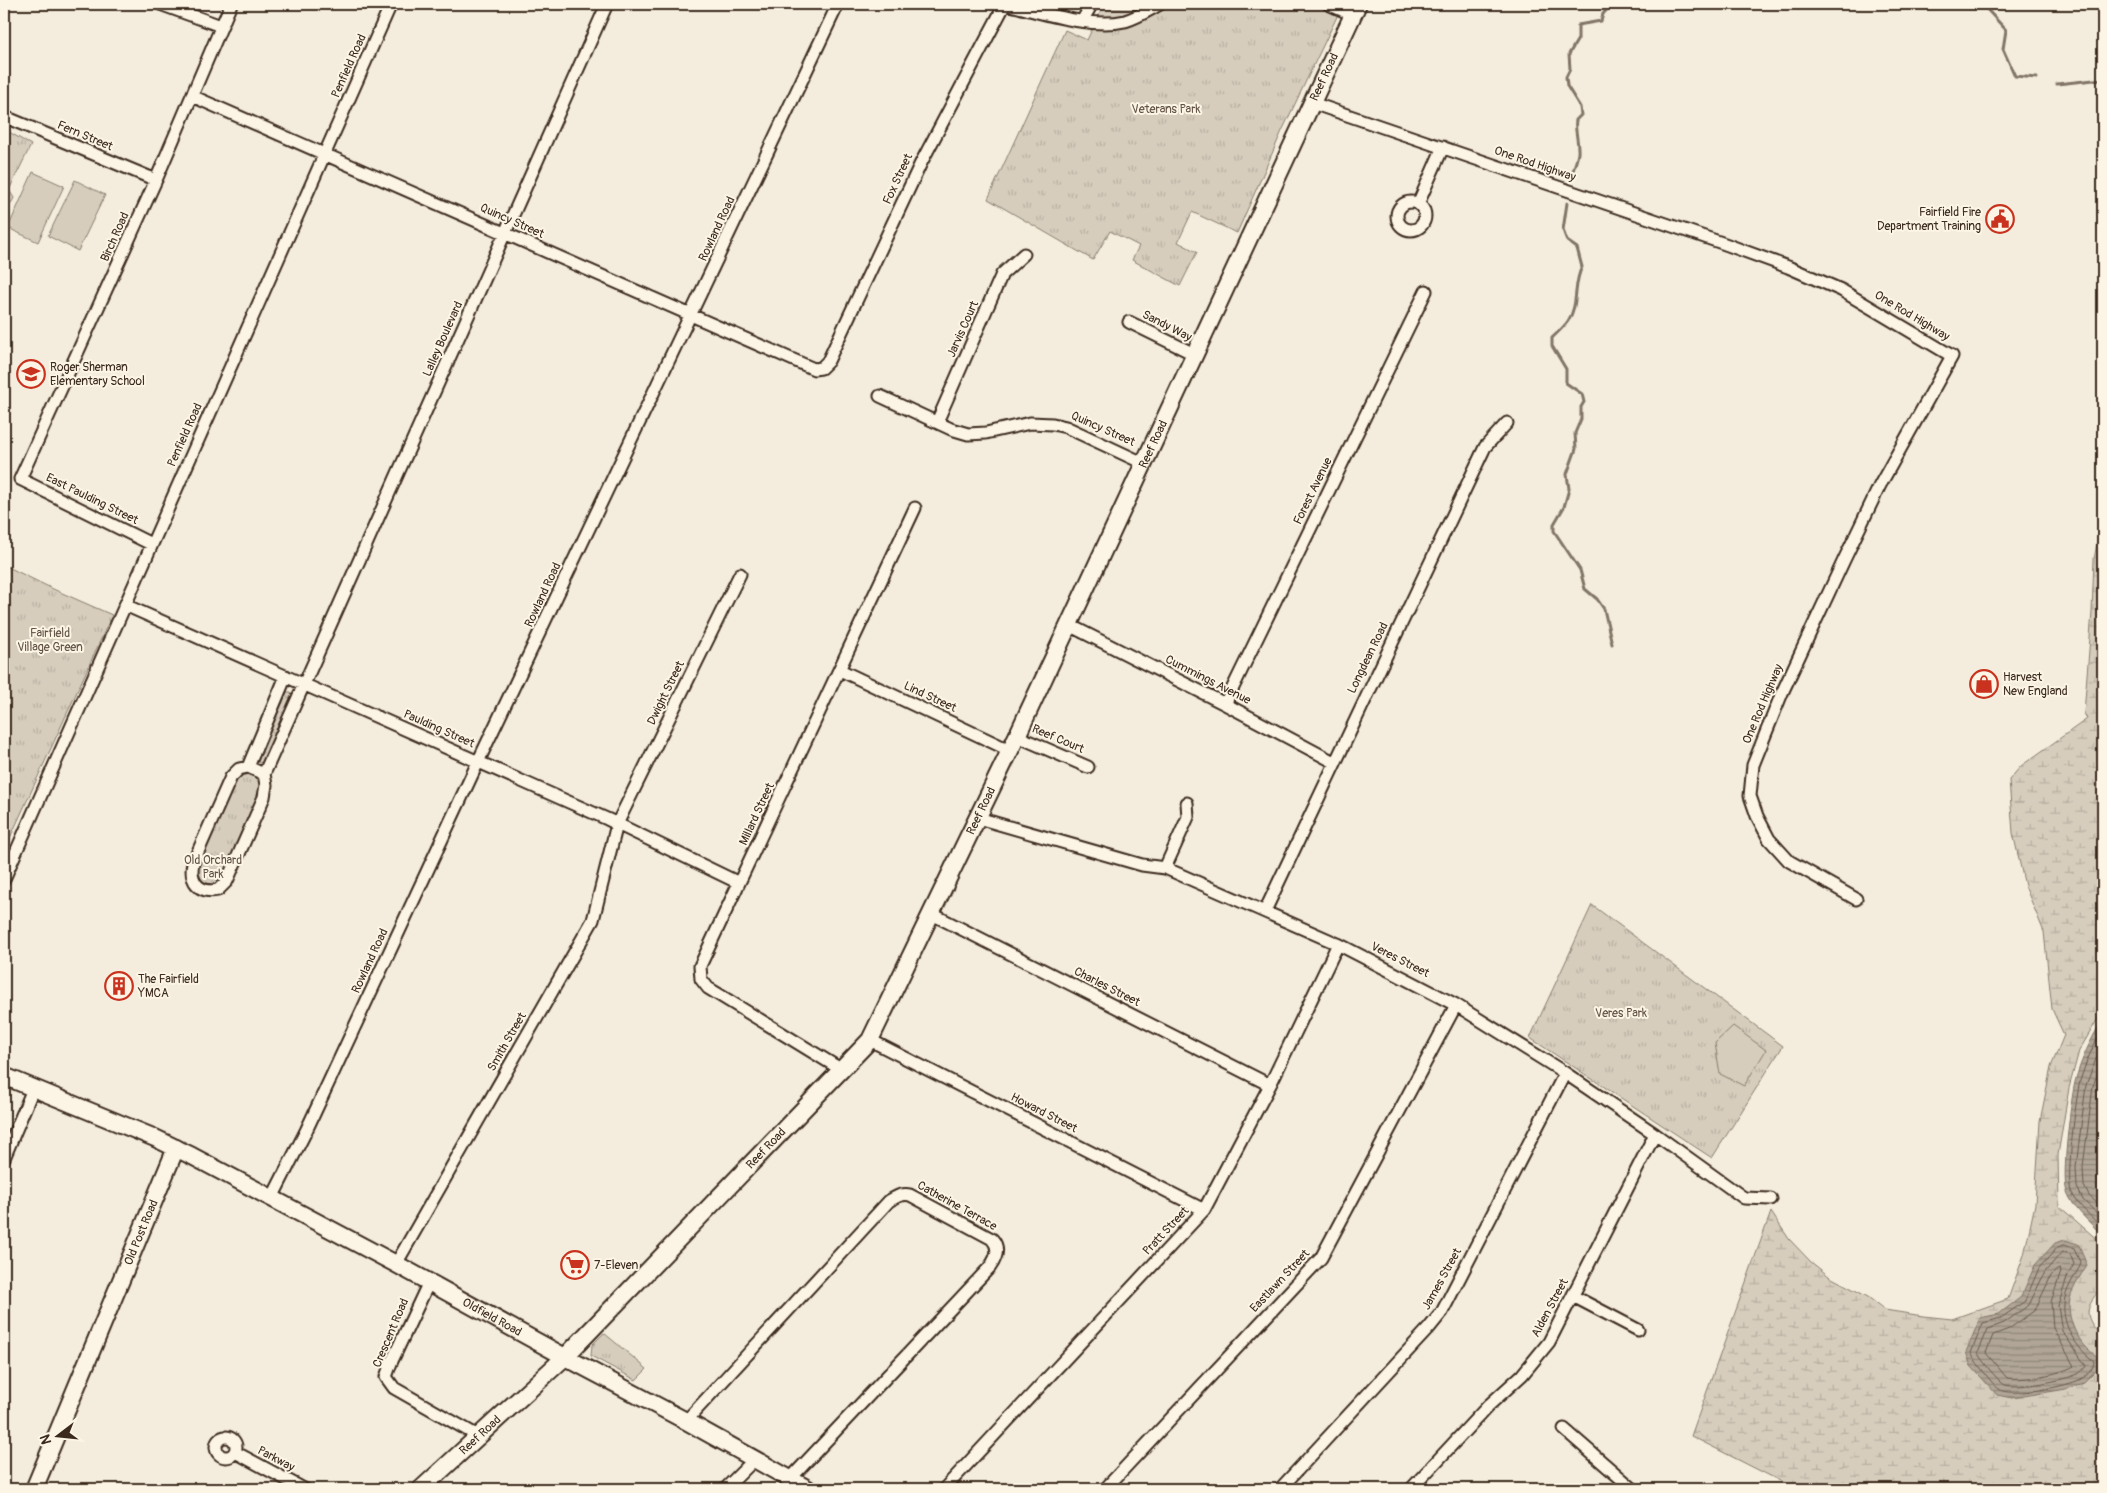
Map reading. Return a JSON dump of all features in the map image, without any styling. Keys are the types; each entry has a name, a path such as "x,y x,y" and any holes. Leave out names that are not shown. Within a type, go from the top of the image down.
{"street":[{"path":"160,4 221,26"},
{"name":"Birch Road","path":"20,479 156,180 231,4"},
{"name":"Penfield Road","path":"4,879 391,4"},
{"name":"Lalley Boulevard","path":"304,685 607,4"},
{"name":"Rowland Road","path":"272,1198 306,1131 478,762 838,4"},
{"path":"1006,4 1103,23 1124,21 1141,15 1160,4"},
{"name":"Fox Street","path":"821,368 828,361 921,163 1006,4"},
{"path":"1082,20 1092,4"},
{"path":"1328,4 1356,9"},
{"name":"Reef Road","path":"421,1489 565,1357 870,1040 978,818 1356,9"},
{"name":"Quincy Street","path":"192,96 326,153 808,367 821,368"},
{"name":"One Rod Highway","path":"1312,103 1788,267 1841,290 1952,356 1880,486 1782,693 1753,765 1750,796 1757,816 1769,839 1789,861 1856,899"},
{"name":"Fern Street","path":"4,118 156,180"},
{"path":"1418,204 1443,147"},
{"name":"Jarvis Court","path":"937,422 1002,274 1024,254"},
{"name":"Forest Avenue","path":"1225,704 1426,291"},
{"name":"Sandy Way","path":"1128,322 1194,354"},
{"name":"Quincy Street","path":"880,396 960,432 976,434 1030,423 1053,424 1066,427 1143,463"},
{"name":"Longdean Road","path":"1265,911 1485,447 1506,424"},
{"name":"East Paulding Street","path":"20,479 151,544"},
{"name":"Millard Street","path":"842,1070 708,988 701,979 700,966 915,508"},
{"name":"Dwight Street","path":"617,824 740,574"},
{"name":"Paulding Street","path":"125,605 617,824 739,883"},
{"name":"Cummings Avenue","path":"1068,625 1225,704 1334,762"},
{"name":"Lind Street","path":"840,670 1013,743"},
{"path":"248,767 286,676"},
{"path":"264,774 248,767 239,769 232,777 191,871 193,880 204,890 218,890 227,881 264,797 266,785 264,774 304,685"},
{"name":"Reef Court","path":"1013,743 1088,767"},
{"path":"1164,868 1188,816 1188,803"},
{"name":"Veres Street","path":"978,818 1142,865 1164,868 1338,944 1456,1005 1565,1073 1655,1134 1744,1198 1771,1198"},
{"name":"Smith Street","path":"396,1264 593,920 617,824"},
{"name":"Charles Street","path":"932,914 1270,1085"},
{"name":"Pratt Street","path":"944,1489 1204,1210 1270,1085 1338,944"},
{"name":"Eastlawn Street","path":"1105,1489 1321,1258 1456,1005"},
{"name":"Howard Street","path":"870,1040 1204,1210"},
{"name":"James Street","path":"1280,1489 1442,1312 1565,1073"},
{"path":"4,1076 143,1132 176,1148"},
{"path":"4,1158 33,1089"},
{"name":"Alden Street","path":"1411,1489 1488,1406 1522,1375 1549,1342 1655,1134"},
{"name":"Oldfield Road","path":"176,1148 396,1264 808,1489"},
{"name":"Old Post Road","path":"34,1489 176,1148"},
{"name":"Catherine Terrace","path":"686,1421 889,1201 895,1197 906,1194 910,1195 992,1239 997,1249 995,1260 990,1267 790,1479"},
{"name":"Crescent Road","path":"429,1282 386,1377 394,1388 478,1436"},
{"path":"1573,1296 1638,1330"},
{"path":"1564,1429 1633,1489"},
{"name":"Parkway","path":"234,1452 304,1489"},
{"path":"725,1489 754,1460"}],"green space":[{"name":"Veterans Park","path":"1104,4 1343,4 1282,131 1237,233 1192,212 1178,242 1197,252 1180,286 1132,260 1139,246 1110,231 1093,260 988,199 1065,30 1087,40"},
{"path":"4,129 31,145 9,190 14,198 6,213 4,212"},
{"path":"33,172 64,186 38,242 8,228"},
{"path":"75,180 105,195 78,251 48,236"},
{"path":"2103,512 2103,1010 2079,1051 2069,1088 2058,1155 2059,1206 2100,1242 2103,1256 2103,1284 2090,1303 2088,1313 2094,1328 2103,1336 2103,1489 1796,1489 1691,1436 1771,1212 1789,1239 1811,1262 1830,1277 1868,1297 1885,1310 1952,1319 2008,1299 2024,1255 2035,1204 2040,1121 2051,1067 2064,1035 2052,1009 2044,932 2025,886 2013,833 2009,780 2021,766 2087,719 2084,713 2094,559"},
{"name":"Fairfield Village Green","path":"4,565 112,615 4,851"},
{"path":"287,692 291,692 292,697 264,762 258,763 256,761"},
{"name":"Old Orchard Park","path":"247,774 258,778 262,787 224,878 215,884 206,884 199,880 197,867 235,782 241,775"},
{"name":"Veres Park","path":"1592,905 1783,1046 1712,1158 1530,1038"},
{"path":"1733,1026 1766,1050 1744,1086 1720,1074 1715,1043"},
{"path":"604,1333 647,1369 636,1380 591,1356 592,1345"}],"water":[{"path":"2103,1019 2103,1236 2083,1216 2070,1198 2065,1184 2065,1171 2069,1121 2075,1082 2087,1049"},
{"path":"2065,1240 2078,1244 2087,1265 2071,1295 2069,1305 2071,1321 2082,1343 2100,1358 2098,1369 2084,1383 2066,1389 2012,1398 1997,1395 1971,1366 1966,1352 1980,1318 1999,1314 2021,1297 2035,1265 2055,1243"}],"waterway":[{"path":"1571,177 1578,153 1576,120 1581,115 1580,107 1567,86 1566,77 1570,69 1569,54 1578,39 1578,25 1601,21 1603,14 1612,4"},
{"path":"1659,4 1663,6 1671,4"},
{"path":"1979,4 1983,5 2006,30 2003,49 2015,76 2037,78"},
{"path":"2057,84 2103,79"},
{"path":"1567,203 1563,230 1567,241 1577,248 1582,267 1579,273 1574,308 1568,321 1552,338 1552,346 1566,369 1566,383 1582,394 1584,402 1581,407 1581,419 1575,433 1576,449 1567,474 1569,489 1564,507 1554,524 1554,531 1580,570 1585,589 1597,599 1604,609 1612,644"}],"place":[{"name":"Fairfield Fire Department Training","path":"2000,219"},
{"name":"Roger Sherman Elementary School","path":"31,374"},
{"name":"Harvest New England","path":"1984,684"},
{"name":"The Fairfield YMCA","path":"119,986"},
{"name":"7-Eleven","path":"575,1265"}]}
